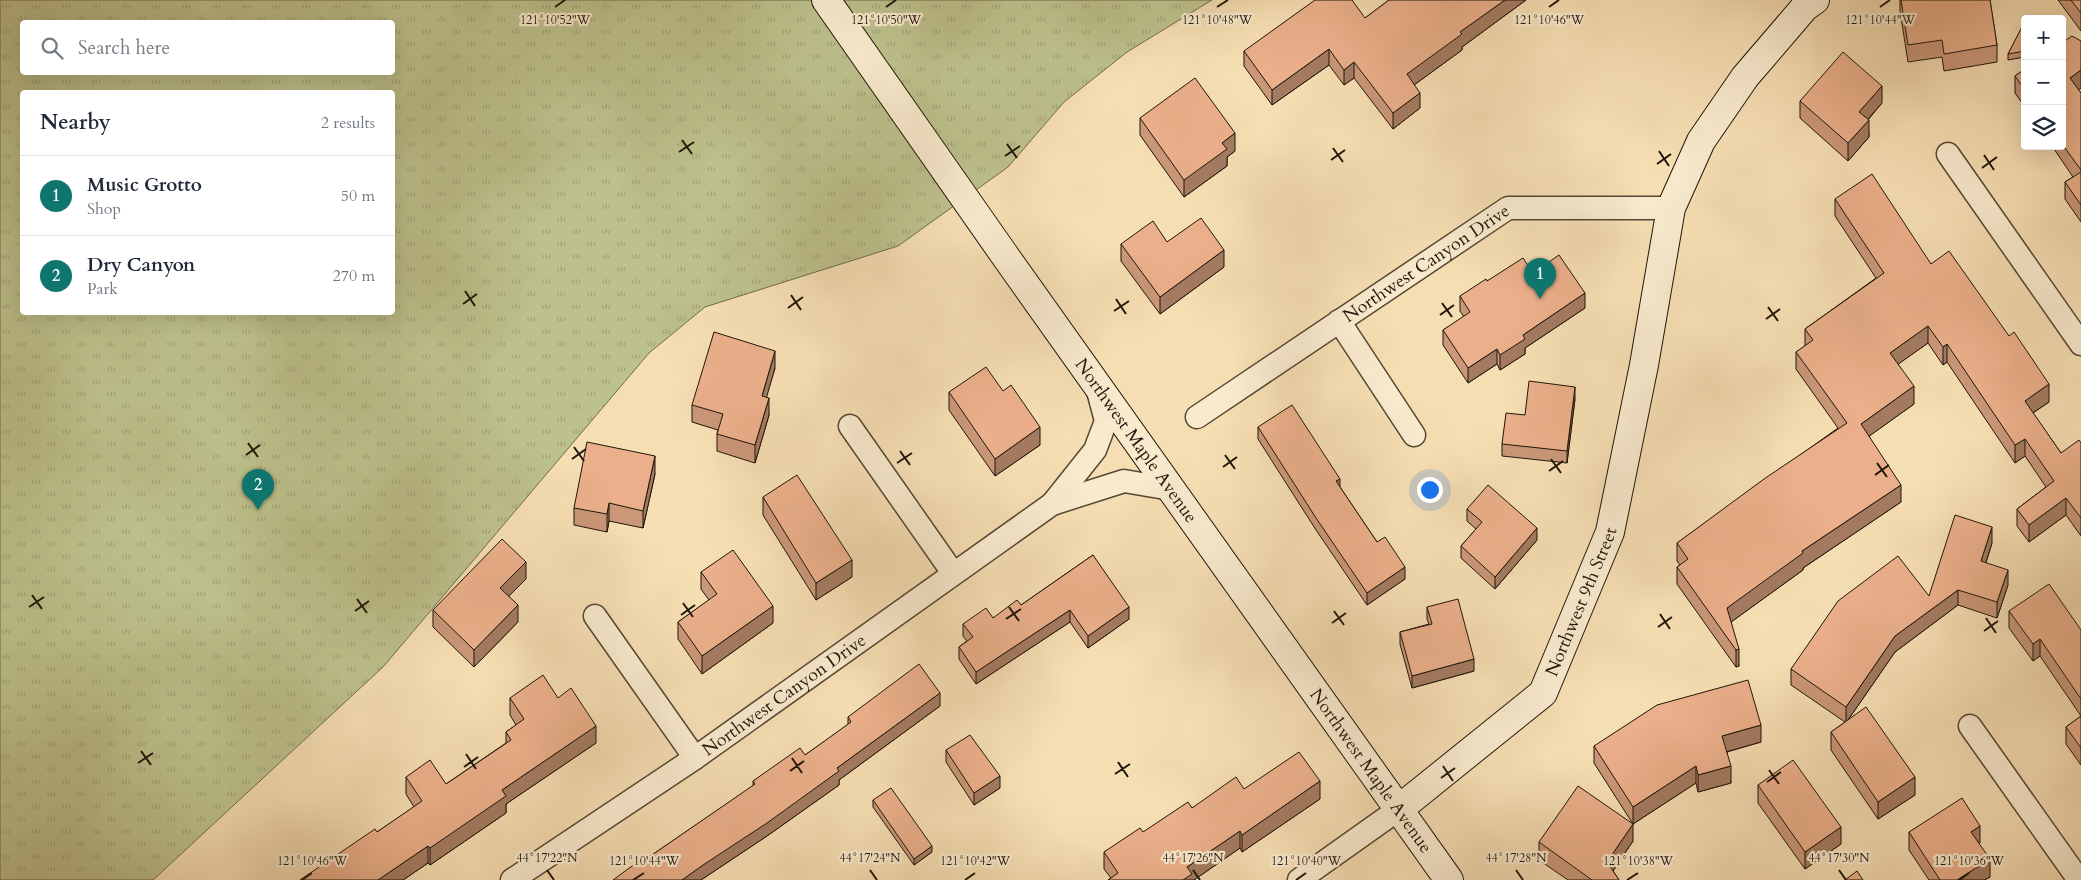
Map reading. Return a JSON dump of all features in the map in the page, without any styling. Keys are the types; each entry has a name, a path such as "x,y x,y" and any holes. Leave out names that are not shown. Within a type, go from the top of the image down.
{"main road":[{"name":"Northwest Maple Avenue","path":"826,0 1097,386 1449,880"},
{"path":"1671,208 1701,141 1745,77 1805,7 1815,0"},
{"name":"Northwest 9th Street","path":"1399,809 1543,693 1610,532 1644,364 1671,208"}],"street":[{"path":"1948,154 2081,344"},
{"name":"Northwest Canyon Drive","path":"1196,417 1508,208 1671,208"},
{"path":"1339,321 1414,435"},
{"name":"Northwest Canyon Drive","path":"512,880 696,758 1052,504 1095,450 1106,421 1097,386"},
{"path":"850,426 953,574"},
{"name":"Northwest Canyon Drive","path":"1052,504 1124,481 1170,489"},
{"path":"595,616 696,758"},
{"path":"1970,726 2080,880"},
{"name":"Northwest 9th Street","path":"1299,880 1399,809"}],"green space":[{"path":"0,0 1212,0 1127,52 1064,102 1008,167 898,246 705,307 649,353 383,667 153,880 0,880"}],"building":[{"path":"1315,0 1352,0 1365,18 1389,0 1505,0 1460,32 1462,34 1407,74 1420,93 1393,113 1354,62 1344,70 1329,49 1272,90 1244,51"},
{"path":"1901,0 1990,0 1997,45 1944,54 1942,40 1908,45"},
{"path":"2071,0 2081,0 2081,13"},
{"path":"2021,29 2021,52 2008,54"},
{"path":"2072,36 2081,41 2081,70 2070,78 2081,93 2081,170 2066,149 2066,40"},
{"path":"1843,52 1882,86 1859,112 1869,120 1848,143 1800,101"},
{"path":"2021,72 2021,84 2015,76"},
{"path":"1195,78 1235,133 1222,143 1227,149 1184,180 1140,118"},
{"path":"2081,172 2081,205 2065,182"},
{"path":"1872,174 1931,264 1949,251 2009,336 2014,332 2049,384 2025,401 2061,453 2079,440 2081,443 2081,518 2066,498 2029,525 2017,509 2054,481 2025,439 2015,445 1947,344 1943,347 1928,326 1890,353 1914,386 1861,424 1901,485 1802,551 1803,553 1727,608 1739,649 1736,650 1677,567 1688,559 1677,543 1764,479 1847,423 1796,352 1813,340 1805,329 1884,273 1835,199"},
{"path":"1201,218 1224,250 1160,297 1121,244 1153,221 1167,242"},
{"path":"1559,255 1585,293 1523,335 1525,339 1500,355 1497,349 1468,368 1443,330 1470,312 1460,296 1523,258 1533,273"},
{"path":"714,332 775,351 762,396 769,398 755,445 717,434 723,414 692,405"},
{"path":"986,367 1003,391 1011,385 1040,427 995,459 949,392"},
{"path":"1529,381 1575,387 1567,451 1502,444 1506,413 1525,415"},
{"path":"1292,405 1340,479 1336,481 1377,542 1385,537 1405,567 1367,593 1258,427"},
{"path":"587,442 655,456 643,511 609,503 607,514 574,508"},
{"path":"797,475 852,560 816,583 763,497"},
{"path":"1488,485 1537,528 1495,577 1461,546 1482,522 1467,509"},
{"path":"1955,515 1992,527 1981,561 2008,570 1997,602 1958,590 1895,636 1846,707 1791,669 1838,601 1898,556 1929,596"},
{"path":"502,539 526,562 500,588 518,605 474,650 433,610"},
{"path":"733,550 773,606 702,656 678,622 717,594 701,572"},
{"path":"1093,555 1129,607 1088,636 1070,610 976,672 959,647 973,637 963,624 986,608 993,618 1017,600 1021,605"},
{"path":"2049,584 2081,630 2081,699 2040,639 2033,644 2009,611"},
{"path":"1458,599 1474,659 1412,676 1400,632 1432,624 1427,607"},
{"path":"919,664 940,693 837,768 839,771 767,823 682,880 613,880 647,855 649,857 755,784 753,781 800,748 805,755 851,722 848,717"},
{"path":"543,675 558,698 571,688 596,726 502,790 506,796 430,848 428,846 378,880 300,880 375,829 377,832 422,801 406,777 430,760 446,784 511,740 506,732 524,719 510,698"},
{"path":"1748,680 1761,725 1722,736 1731,766 1698,775 1696,766 1633,807 1594,746 1657,705"},
{"path":"1866,707 1915,777 1878,802 1831,732"},
{"path":"2081,716 2081,748 2066,727"},
{"path":"970,735 1000,776 974,793 946,750"},
{"path":"1299,752 1320,781 1242,835 1240,831 1187,867 1192,874 1183,880 1108,880 1118,873 1104,852 1140,828 1143,832 1188,802 1192,808 1236,777 1244,789"},
{"path":"1793,760 1841,827 1805,852 1758,785"},
{"path":"1578,786 1633,824 1607,862 1619,880 1592,880 1539,842"},
{"path":"891,788 932,846 914,859 873,800"},
{"path":"1962,798 1980,826 1971,832 1990,859 1957,880 1940,880 1909,832"},
{"path":"1857,871 1863,880 1845,880"}],"place":[{"name":"Music Grotto","path":"1540,299"},
{"name":"Dry Canyon","path":"258,510"}]}
